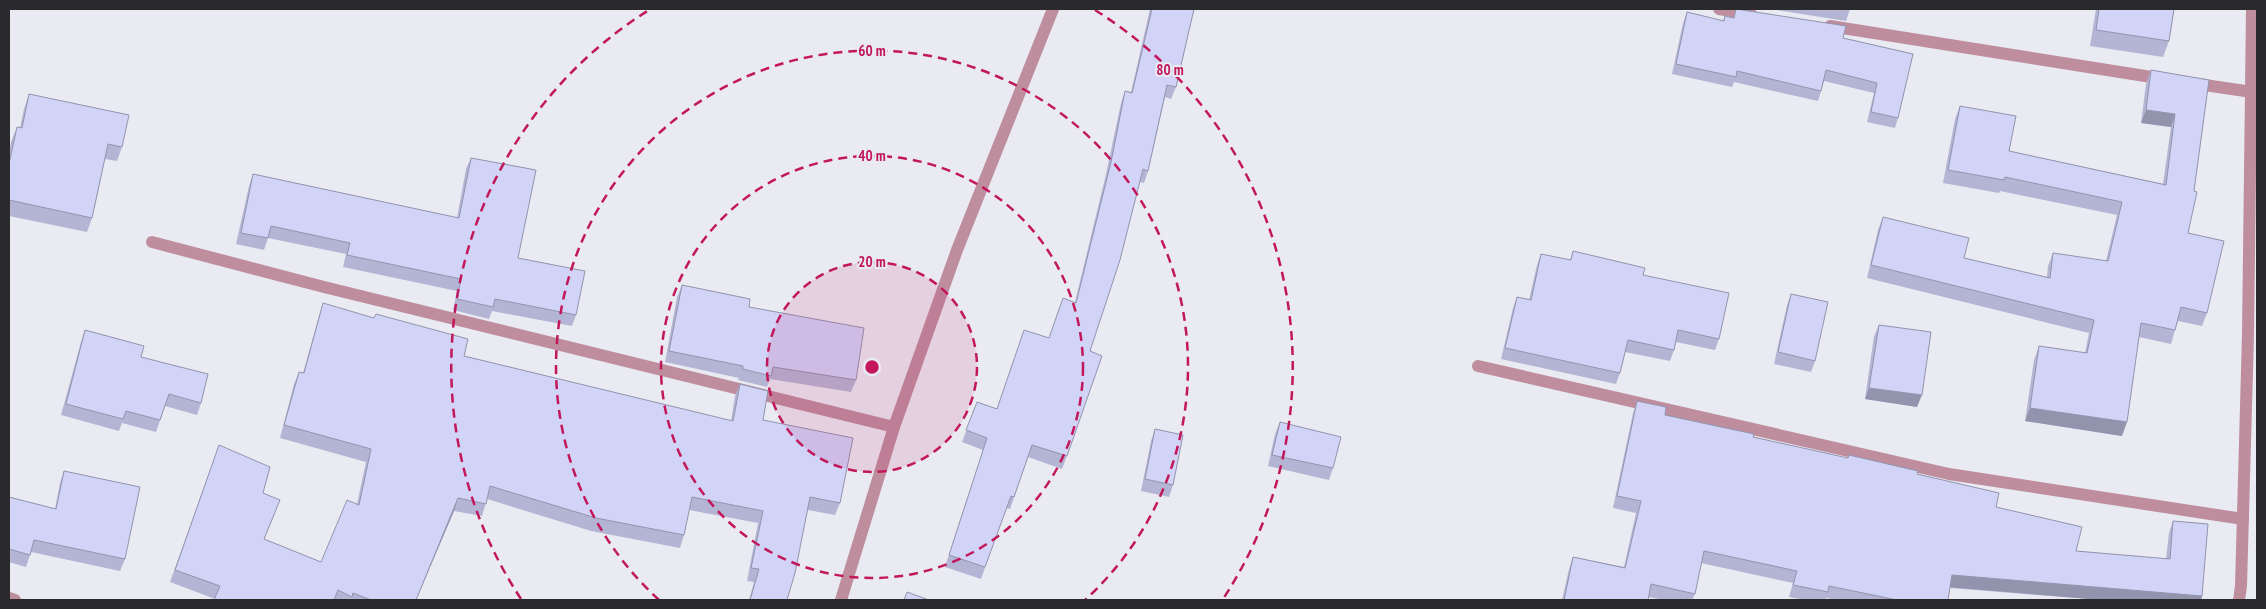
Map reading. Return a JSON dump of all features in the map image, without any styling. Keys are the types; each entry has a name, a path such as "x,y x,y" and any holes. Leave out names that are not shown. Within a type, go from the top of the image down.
{"street":[{"path":"841,600 894,427 958,250 1053,9"},
{"path":"1719,9 1768,16"},
{"path":"2239,600 2252,337 2252,9"},
{"path":"1816,24 2252,92"},
{"path":"152,242 352,294 894,427"},
{"path":"1478,366 1949,474 2243,520"},
{"path":"9,598 15,600"}],"building":[{"path":"1152,9 1194,9 1176,87 1167,85 1148,171 1143,169 1120,260 1090,351 1102,356 1067,456 1032,445 1014,497 1011,496 985,567 949,555 987,438 966,430 977,402 997,409 1024,330 1049,338 1063,298 1076,303 1111,162 1125,91 1132,93"},
{"path":"1736,9 1846,26 1843,38 1913,54 1898,118 1871,112 1877,83 1826,70 1821,91 1737,71 1736,77 1676,64 1687,12 1724,21 1725,16 1734,18"},
{"path":"2099,9 2174,9 2169,41 2096,30"},
{"path":"2151,70 2209,80 2194,191 2197,192 2188,233 2224,241 2207,313 2181,307 2175,330 2141,323 2127,422 2030,408 2039,346 2087,353 2094,320 1871,265 1883,217 1969,238 1964,258 2050,278 2053,253 2108,261 2122,202 2005,177 2004,180 1948,170 1960,106 2016,116 2009,151 2166,185 2175,114 2146,110"},
{"path":"29,94 129,115 122,147 108,144 92,218 9,200 9,164 17,127 22,128"},
{"path":"471,158 536,170 518,258 585,271 576,315 495,299 493,307 457,299 461,279 347,255 350,243 271,226 268,238 241,233 253,174 459,218"},
{"path":"1573,251 1645,268 1643,275 1729,293 1719,339 1678,330 1674,350 1628,340 1620,373 1505,348 1517,297 1531,300 1541,254 1571,260"},
{"path":"682,285 750,299 749,307 864,328 856,380 773,367 771,376 743,369 743,366 669,351"},
{"path":"1791,294 1828,302 1815,361 1778,352"},
{"path":"323,303 374,318 376,314 468,339 464,356 733,421 740,384 768,391 763,420 853,438 840,503 810,497 795,573 787,600 750,600 759,569 751,568 763,511 692,497 684,535 596,518 490,486 486,504 458,498 416,600 371,600 353,593 352,597 338,590 334,600 214,600 220,586 175,570 219,445 270,467 263,493 280,500 264,539 321,562 347,500 359,505 371,449 284,425 299,372 304,373"},
{"path":"1879,325 1931,332 1922,395 1869,388"},
{"path":"85,330 144,346 141,357 208,374 201,403 169,394 160,420 126,411 123,419 66,404"},
{"path":"1637,401 1666,407 1665,415 1754,434 1753,437 1848,458 1849,455 1918,471 1917,474 1999,493 1996,507 2082,527 2076,551 2170,559 2173,521 2208,524 2202,596 1952,575 1948,600 1897,600 1829,586 1828,592 1793,585 1797,571 1704,551 1695,594 1651,584 1648,600 1564,600 1573,557 1625,568 1641,501 1617,496"},
{"path":"1280,422 1341,437 1333,468 1272,455"},
{"path":"1155,429 1183,435 1173,485 1145,479"},
{"path":"64,471 140,487 125,559 34,540 30,555 9,549 9,497 56,509"},
{"path":"907,592 929,600 904,600"}]}
